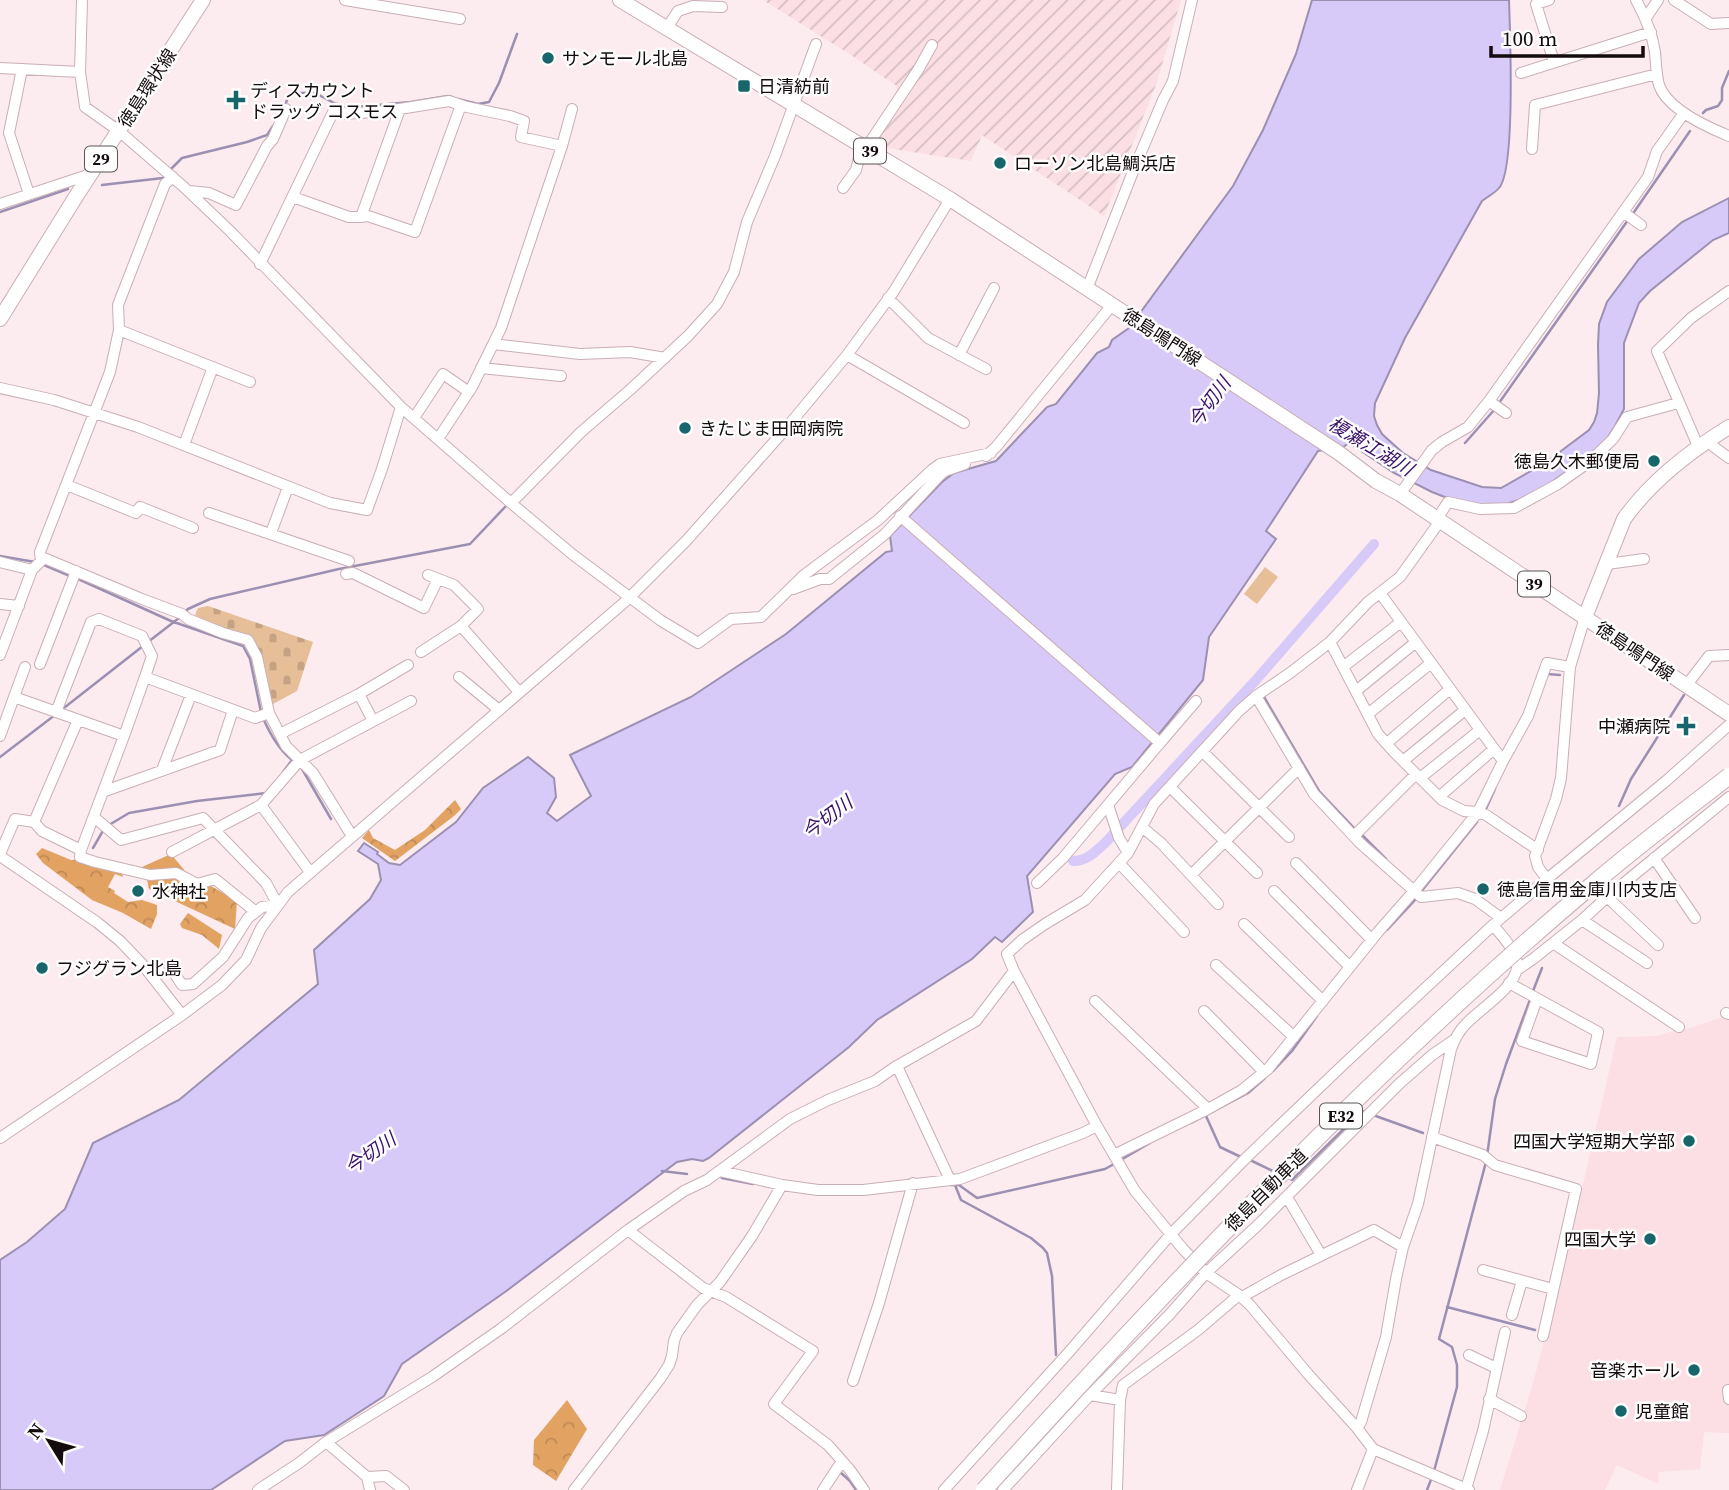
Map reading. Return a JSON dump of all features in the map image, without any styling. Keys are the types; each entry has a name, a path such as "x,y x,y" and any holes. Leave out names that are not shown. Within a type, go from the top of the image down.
{"highway":[{"name":"徳島自動車道","path":"984,1490 1183,1274 1414,1044 1593,884 1729,776"}],"main road":[{"name":"徳島環状線","path":"0,319 203,0"},
{"name":"徳島鳴門線","path":"620,0 950,199 1339,453 1376,481 1403,491 1438,520 1729,714"},
{"path":"1585,617 1624,519 1631,509 1671,468 1729,427"}],"street":[{"path":"82,0 80,72 85,107 119,131 189,191 401,407 572,554 660,620 698,643 731,619 761,617 804,575 878,520 940,464 991,453"},
{"path":"345,0 460,19"},
{"path":"1087,289 1133,169 1173,81 1192,0"},
{"path":"1549,0 1536,4 1553,62"},
{"path":"1636,0 1651,32 1659,84 1664,94 1684,113 1729,136"},
{"path":"1646,18 1658,0"},
{"path":"1674,0 1711,24 1729,23"},
{"path":"667,28 678,11 693,6 722,7"},
{"path":"1521,73 1651,32"},
{"path":"511,503 581,432 688,336 717,304 734,272 747,222 816,44"},
{"path":"844,188 859,173 864,147 918,70 932,44"},
{"path":"0,68 80,72"},
{"path":"22,69 9,133 29,194"},
{"path":"1532,149 1535,105 1657,74"},
{"path":"260,264 335,108 345,114 449,101 461,105 482,104 524,121 521,137 562,146"},
{"path":"293,197 349,217 368,216 415,232 461,105"},
{"path":"189,191 209,193 236,205 267,145 273,139 286,109"},
{"path":"361,218 400,109"},
{"path":"438,439 469,393 501,328 572,109"},
{"path":"1403,491 1432,450 1497,407 1625,214 1647,177 1657,151 1684,113"},
{"path":"0,204 90,174"},
{"path":"41,561 40,552 110,372 119,330 118,305 165,184 173,177"},
{"path":"0,1138 222,985 246,960 261,928 288,892 630,598 686,541 766,452 847,355 888,299 950,199"},
{"path":"1625,214 1639,224"},
{"path":"959,355 994,288"},
{"path":"1729,291 1690,318 1657,351 1678,402 1703,443 1729,458"},
{"path":"888,299 928,338 986,369"},
{"path":"790,590 820,579 829,579 885,534 945,471 981,460 991,453 1114,306"},
{"path":"119,330 250,382"},
{"path":"493,344 580,354 631,352 665,358"},
{"path":"529,373 534,349"},
{"path":"847,355 964,423"},
{"path":"184,445 213,367"},
{"path":"481,368 561,376"},
{"path":"414,418 443,374 469,393"},
{"path":"0,388 54,400 184,445 330,503 367,510 401,407"},
{"path":"1505,1332 1468,1489 1373,1448 1240,1296 1206,1273 1140,1198 1097,1126 1007,954 1045,924 1085,900 1128,853 1154,804 1239,711 1330,642 1368,603 1400,577 1448,502 1480,509 1514,508 1559,484 1589,462 1613,439 1628,417 1678,402"},
{"path":"67,485 136,513 140,508 193,528"},
{"path":"271,533 288,487"},
{"path":"209,513 349,561"},
{"path":"901,518 1158,741"},
{"path":"0,655 32,570 44,558 182,614 188,619 248,640 257,657 269,713 286,746 313,773 352,836"},
{"path":"1607,564 1644,559"},
{"path":"0,562 32,570"},
{"path":"40,664 76,571"},
{"path":"346,574 353,573 424,608 433,577 454,585 478,609 461,626 421,652"},
{"path":"1380,593 1503,761"},
{"path":"0,604 19,606"},
{"path":"1547,879 1536,861 1561,778 1570,667 1585,617"},
{"path":"56,712 91,622 99,619 142,636 152,656 79,857 150,875 176,873 197,884 215,879 256,912"},
{"path":"1343,667 1401,622"},
{"path":"461,626 519,692"},
{"path":"1330,642 1378,734 1403,761 1439,797 1464,811 1482,813 1538,850"},
{"path":"1356,691 1416,642"},
{"path":"1686,685 1709,656 1729,655"},
{"path":"1368,714 1431,663"},
{"path":"1116,1160 1242,1090 1264,1072 1372,940 1417,894 1482,813 1503,761 1528,716 1548,663 1570,667"},
{"path":"280,734 359,694 408,665"},
{"path":"0,736 24,667"},
{"path":"145,677 255,718 269,713"},
{"path":"459,677 499,710"},
{"path":"1387,743 1450,690"},
{"path":"359,694 373,721"},
{"path":"162,770 191,695"},
{"path":"1256,696 1314,794 1357,832 1417,894 1458,893 1475,899 1497,922 1517,960 1517,970"},
{"path":"14,697 124,736"},
{"path":"172,852 261,805 300,760 411,701"},
{"path":"1037,883 1063,858 1158,741 1196,701"},
{"path":"1403,761 1465,709"},
{"path":"105,790 220,750 233,710"},
{"path":"34,822 78,720"},
{"path":"944,1490 1171,1234 1245,1159 1398,1012 1497,922 1729,725"},
{"path":"1357,832 1418,776 1480,730"},
{"path":"1439,797 1494,749"},
{"path":"1203,752 1289,837"},
{"path":"1191,874 1299,768"},
{"path":"1170,787 1257,873"},
{"path":"1357,1428 1386,1338 1403,1247 1418,1204 1446,1065 1455,1039 1463,1027 1509,983 1517,970 1582,920 1729,797"},
{"path":"261,805 310,872"},
{"path":"1108,805 1119,838 1128,853"},
{"path":"94,817 121,840 203,818 266,883 278,905"},
{"path":"82,850 42,831 34,822 15,819 0,855 120,941 182,1015"},
{"path":"1142,827 1161,843 1219,904"},
{"path":"1654,858 1695,918"},
{"path":"1119,863 1184,932"},
{"path":"1296,863 1372,940"},
{"path":"1274,891 1350,967"},
{"path":"1607,897 1658,945"},
{"path":"169,965 182,985 193,984 223,957 248,918 262,907 278,905"},
{"path":"1582,920 1647,963"},
{"path":"1244,924 1323,1002"},
{"path":"1553,943 1679,1027"},
{"path":"1216,965 1294,1037"},
{"path":"258,1490 326,1442 432,1377 502,1328 628,1230 684,1191 707,1180 790,1119 875,1081 976,1021 1014,971"},
{"path":"1509,983 1598,1032 1591,1064 1522,1041 1533,997"},
{"path":"1095,1002 1208,1109"},
{"path":"1204,1011 1264,1072"},
{"path":"1003,1490 1206,1273 1287,1197 1399,1084 1455,1039"},
{"path":"897,1066 950,1180"},
{"path":"720,1171 780,1188 863,1190 912,1187 971,1176 1097,1126"},
{"path":"1432,1137 1487,1158 1494,1164 1576,1189 1543,1336"},
{"path":"853,1381 912,1187"},
{"path":"574,1490 660,1379 669,1365 677,1333 697,1305 720,1282 752,1236 780,1188"},
{"path":"1287,1197 1321,1255"},
{"path":"628,1230 703,1288 726,1297 813,1351 774,1404 828,1445 864,1490"},
{"path":"1117,1490 1120,1400 1123,1385 1240,1296 1321,1255 1374,1230 1403,1247"},
{"path":"1483,1270 1553,1289"},
{"path":"1512,1315 1522,1281"},
{"path":"1469,1355 1496,1368"},
{"path":"1090,1395 1120,1400"},
{"path":"1489,1399 1521,1416"},
{"path":"326,1442 367,1477 370,1490"},
{"path":"1357,1490 1373,1448"},
{"path":"823,1490 842,1461"},
{"path":"367,1477 386,1476 404,1490"}],"shaded area":[{"path":"763,0 1181,0 1157,82 1104,216 982,135 971,161 873,146 898,87"},
{"name":"四国大学","path":"1727,1016 1729,1433 1704,1432 1700,1469 1658,1472 1659,1484 1617,1465 1605,1490 1500,1490 1533,1383 1559,1285 1617,1037 1657,1036"}],"green space":[{"path":"1265,567 1278,577 1257,604 1244,594"},
{"path":"208,606 313,642 297,691 273,704 252,638 241,632 219,628 195,615 198,608"},
{"path":"455,800 461,809 395,861 362,838 369,830 373,838 395,850 425,830"},
{"path":"42,848 71,860 122,873 123,877 115,874 108,887 128,902 142,900 157,905 157,914 151,929 92,900 43,863 36,854"},
{"path":"171,854 185,871 237,901 235,929 149,889 147,880 133,871"},
{"path":"188,913 222,935 219,949 202,935 182,928 180,924"},
{"path":"567,1400 587,1429 556,1481 533,1465 534,1440"}],"water":[{"path":"1312,0 1509,0 1511,99 1504,176 1499,188 1482,201 1405,338 1375,403 1374,416 1382,434 1403,453 1431,470 1482,487 1501,488 1545,463 1589,430 1597,413 1599,324 1607,302 1639,259 1682,222 1729,198 1729,233 1713,240 1639,303 1624,343 1624,409 1603,445 1549,484 1525,498 1500,506 1466,503 1432,492 1394,473 1349,443 1343,447 1318,451 1266,531 1276,539 1209,637 1203,680 1132,767 1115,774 1027,876 1033,912 1002,942 995,937 972,959 877,1020 849,1047 709,1158 703,1161 692,1159 677,1162 505,1292 402,1364 384,1396 324,1435 285,1441 211,1490 0,1490 0,1260 27,1242 65,1209 93,1143 179,1100 318,984 314,950 370,899 381,880 378,864 358,851 364,843 389,863 400,865 456,822 483,788 528,757 554,778 556,797 547,813 557,821 591,796 570,755 691,697 786,634 886,552 892,551 890,536 942,482 954,473 996,461 1047,407 1056,404 1097,353 1109,347 1112,340 1129,328 1233,186 1263,130 1296,54"}],"waterway":[{"path":"458,99 478,104 489,102 517,34"},
{"path":"1703,113 1718,106 1722,100 1722,88 1729,71"},
{"path":"285,105 290,93 315,93 338,105"},
{"path":"344,108 452,97"},
{"path":"170,170 182,158 267,135 273,126"},
{"path":"1632,215 1690,131"},
{"path":"102,185 163,178 166,175"},
{"path":"0,212 68,189"},
{"path":"1499,403 1628,220"},
{"path":"1465,443 1495,409"},
{"path":"184,613 210,599 339,569 470,544 505,507"},
{"path":"1073,861 1087,858 1105,843 1256,680 1374,544"},
{"path":"0,556 35,562"},
{"path":"44,565 70,576"},
{"path":"76,578 171,621 243,646 250,659 261,712"},
{"path":"148,642 179,618"},
{"path":"60,711 143,646"},
{"path":"1547,674 1560,675"},
{"path":"1256,680 1257,684"},
{"path":"1619,806 1631,779 1684,695"},
{"path":"1264,697 1319,791 1356,830"},
{"path":"0,757 55,715"},
{"path":"263,718 275,741 292,760 283,772"},
{"path":"302,769 331,819"},
{"path":"1485,811 1495,789"},
{"path":"109,825 129,813 266,793"},
{"path":"1420,893 1477,822"},
{"path":"93,848 104,829"},
{"path":"1361,834 1386,859"},
{"path":"1387,930 1416,899"},
{"path":"1533,991 1542,968"},
{"path":"1487,1156 1495,1099 1531,997"},
{"path":"1273,1071 1292,1051 1317,1016"},
{"path":"1191,1123 1248,1093 1265,1078"},
{"path":"1288,1178 1292,1180 1362,1111 1367,1113"},
{"path":"1373,1115 1423,1133"},
{"path":"1206,1116 1220,1147 1243,1158"},
{"path":"1119,1161 1150,1143"},
{"path":"1250,1160 1275,1172"},
{"path":"1434,1471 1457,1387 1457,1365 1452,1347 1439,1339 1486,1162"},
{"path":"951,1185 959,1185 977,1198 1105,1169 1114,1164"},
{"path":"662,1171 687,1174"},
{"path":"722,1178 753,1184"},
{"path":"955,1185 961,1200 1031,1238 1047,1253 1052,1276 1056,1355"},
{"path":"1447,1307 1535,1330"},
{"path":"840,1472 856,1490"},
{"path":"1427,1490 1432,1477"}],"place":[{"name":"サンモール北島","path":"548,58"},
{"name":"日清紡前","path":"744,86"},
{"name":"ディスカウント ドラッグ コスモス","path":"236,100"},
{"name":"ローソン北島鯛浜店","path":"1000,163"},
{"name":"きたじま田岡病院","path":"685,428"},
{"name":"徳島久木郵便局","path":"1654,461"},
{"name":"中瀬病院","path":"1686,726"},
{"name":"徳島信用金庫川内支店","path":"1483,889"},
{"name":"水神社","path":"138,891"},
{"name":"フジグラン北島","path":"42,968"},
{"name":"四国大学短期大学部","path":"1689,1141"},
{"name":"四国大学","path":"1650,1239"},
{"name":"音楽ホール","path":"1694,1370"},
{"name":"児童館","path":"1621,1411"}],"water label":[{"name":"今切川","path":"1209,402"},
{"name":"榎瀬江湖川","path":"1371,446"},
{"name":"今切川","path":"827,817"},
{"name":"今切川","path":"370,1153"}]}
